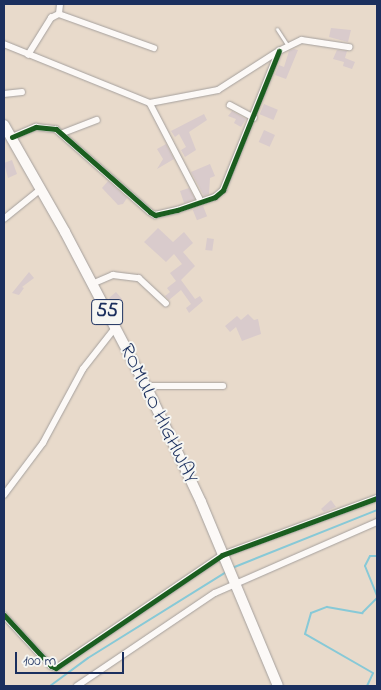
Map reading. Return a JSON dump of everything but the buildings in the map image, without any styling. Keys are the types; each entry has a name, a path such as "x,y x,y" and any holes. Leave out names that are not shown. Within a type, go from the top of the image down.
{"highway":[{"name":"ROMULO HIGHWAY","path":"4,125 41,189 146,386 200,502 278,686"}],"street":[{"path":"28,55 51,18 58,14 60,4"},
{"path":"58,14 154,48"},
{"path":"4,44 150,103 218,90 279,51 302,40 348,47"},
{"path":"12,137 36,127 47,127 63,133 155,215 215,197 223,190 254,118 279,51"},
{"path":"4,94 22,92"},
{"path":"150,103 201,201"},
{"path":"230,105 254,118"},
{"path":"63,133 97,120"},
{"path":"4,218 41,189"},
{"path":"92,284 114,276 140,278 166,303"},
{"path":"4,495 43,443 83,369 115,328"},
{"path":"146,386 223,386"},
{"path":"4,615 51,666 56,668 223,558 377,498"},
{"path":"77,686 203,600 233,582 377,522"}],"lane":[{"path":"277,29 288,46"}],"waterway":[{"path":"232,568 377,510"},
{"path":"377,556 370,556 365,566 377,596"},
{"path":"50,686 88,658 226,572"},
{"path":"367,686 373,673 305,634 311,613 327,607 362,613 377,598"}],"cycle path":[{"path":"12,137 36,127 56,129 150,212 155,215 177,210 215,197 223,190 279,51"},
{"path":"4,615 51,666 56,668 222,555 377,498"}]}
